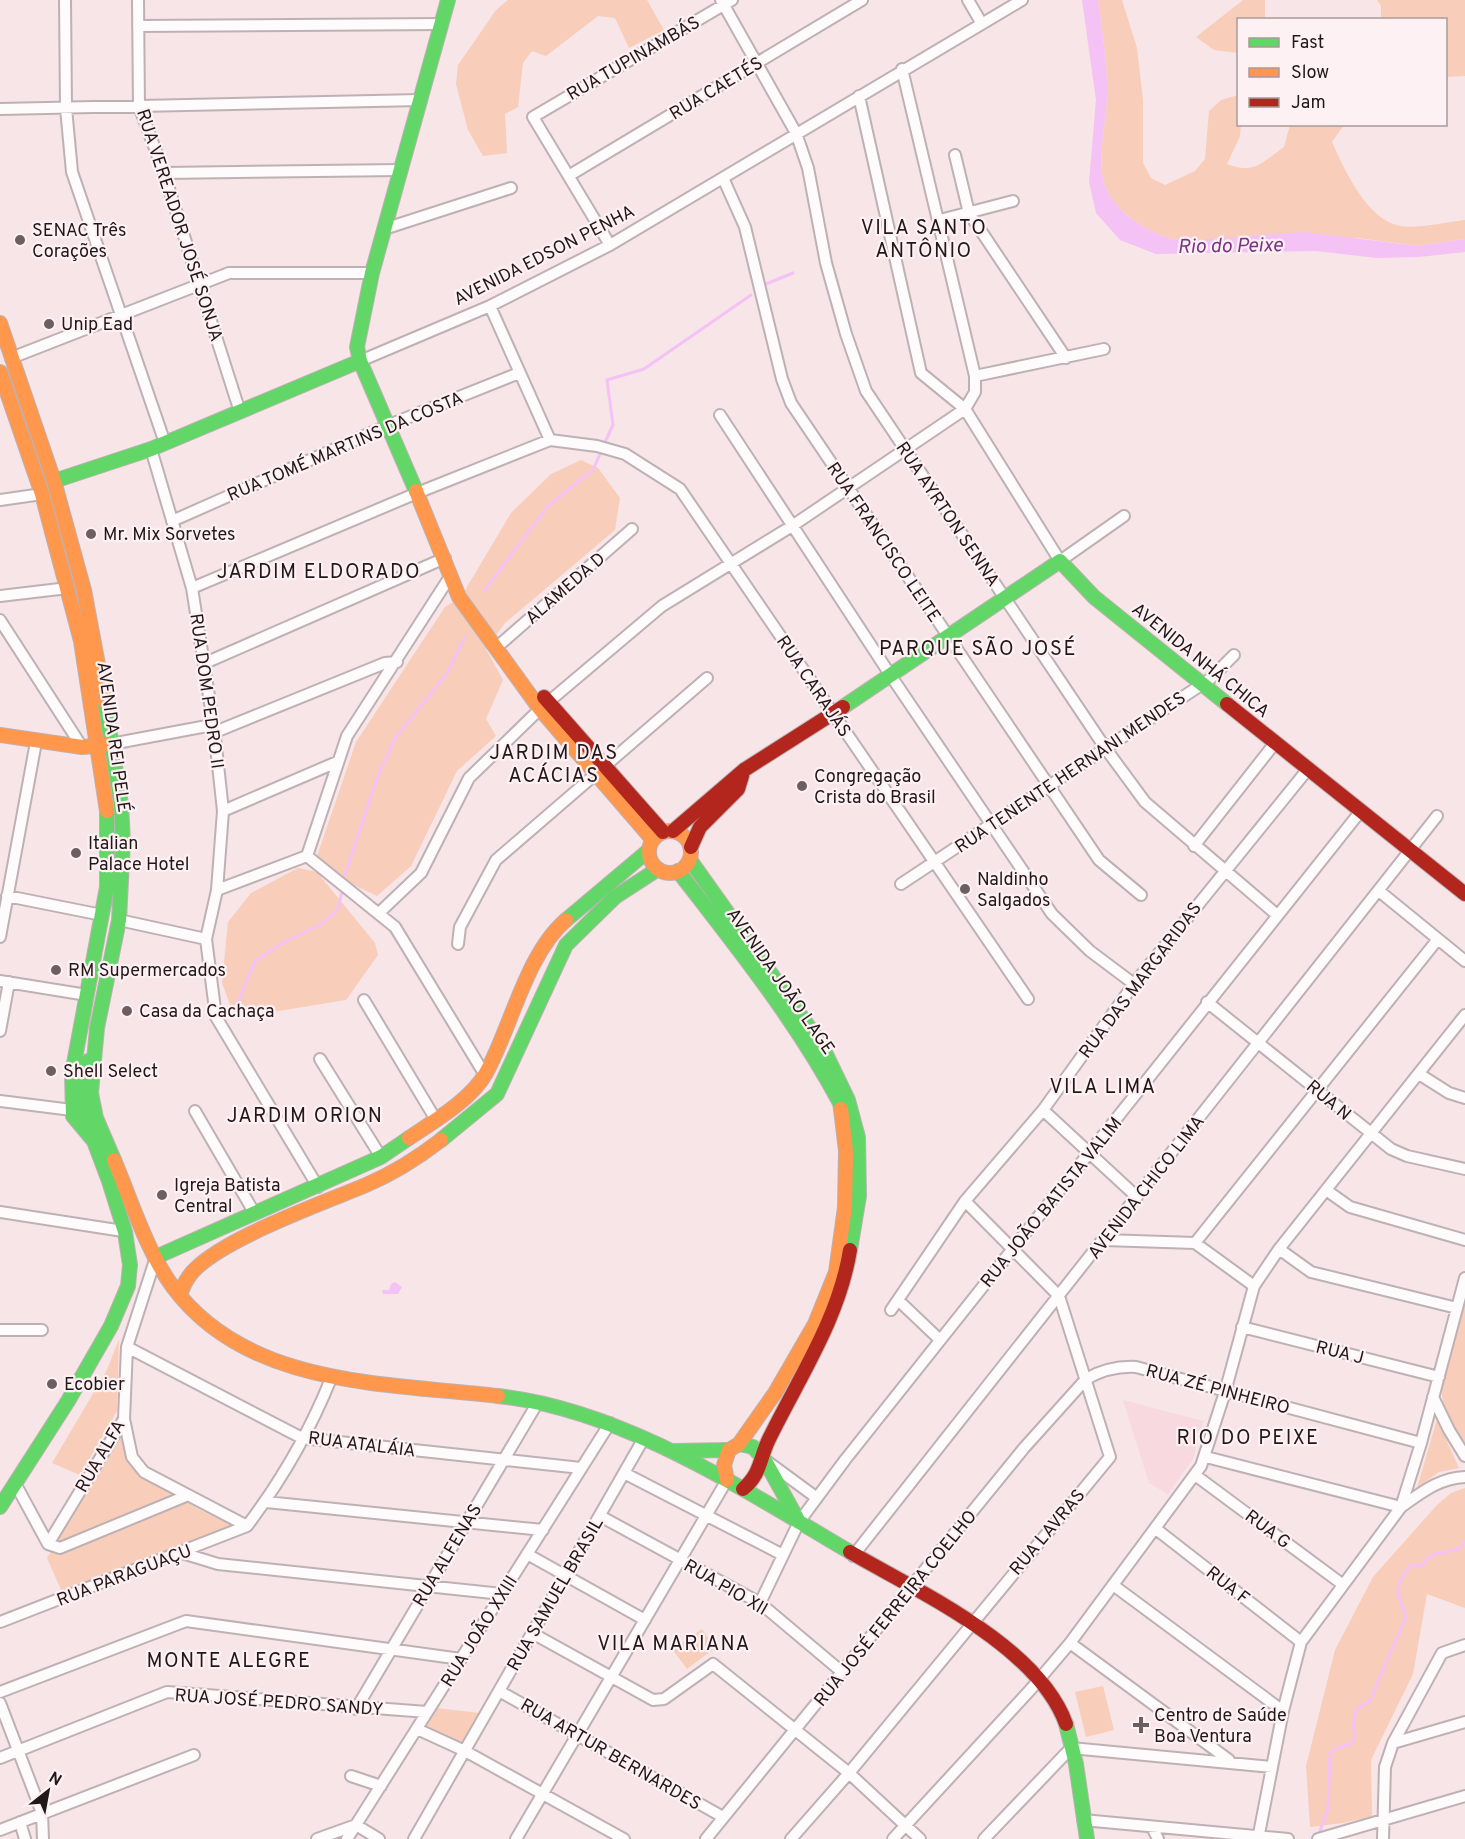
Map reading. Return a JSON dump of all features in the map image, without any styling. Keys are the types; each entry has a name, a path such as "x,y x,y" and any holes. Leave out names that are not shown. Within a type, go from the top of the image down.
{"street":[{"path":"65,0 66,108 72,172 165,443"},
{"name":"RUA VEREADOR JOSÉ SONJA","path":"138,0 140,106 164,173 240,412"},
{"path":"448,0 372,273 357,347 360,361 445,558 459,597 506,664 660,838"},
{"name":"RUA CAETÉS","path":"570,175 862,0"},
{"path":"968,0 982,24"},
{"name":"AVENIDA EDSON PENHA","path":"54,481 151,449 490,306 610,245 902,69 1022,0"},
{"name":"RUA AYRTON SENNA","path":"726,2 757,64 796,133 808,168 826,263 846,334 866,391 1106,749 1145,802 1276,914"},
{"name":"RUA TUPINAMBÁS","path":"570,175 533,117 726,2"},
{"path":"138,26 442,24"},
{"path":"380,912 421,873 469,778 544,705 662,606 792,526 965,409 975,392 975,376 940,220 902,69"},
{"name":"AVENIDA NHÁ CHICA","path":"859,96 921,373 965,409 1060,561 1094,597 1409,852 1465,894"},
{"path":"0,109 421,100"},
{"path":"955,155 969,213 1066,358"},
{"path":"164,173 401,170"},
{"path":"570,175 610,245"},
{"name":"RUA FRANCISCO LEITE","path":"723,178 745,227 782,380 791,404 1099,860 1141,895"},
{"path":"384,229 511,188"},
{"path":"940,220 1012,201"},
{"path":"11,358 229,273 372,273"},
{"path":"192,588 417,493 550,441 490,306"},
{"name":"AVENIDA REI PELÉ","path":"0,323 54,481 84,590 105,745 110,844 109,876 72,1074 72,1113"},
{"path":"975,376 1104,349"},
{"name":"AVENIDA REI PELÉ","path":"0,372 5,403 42,494 68,588 121,804 123,842 119,920 110,954 97,1028"},
{"name":"RUA TOMÉ MARTINS DA COSTA","path":"172,521 389,425 519,373"},
{"path":"720,415 891,676 1052,914 1090,951 1134,984"},
{"name":"RUA CARAJÁS","path":"550,441 597,446 625,454 680,489 1028,999"},
{"name":"RUA DOM PEDRO II","path":"151,449 192,588 214,728 223,811 217,890 206,939 216,1017 318,1187"},
{"path":"0,500 42,494"},
{"path":"156,1257 318,1187 381,1157 453,1108 485,1075 528,977 557,928 660,838 744,770 948,638 1124,516"},
{"name":"ALAMEDA D","path":"496,647 632,529"},
{"path":"205,663 445,558"},
{"path":"307,856 347,736 397,662 451,575"},
{"path":"0,596 68,588"},
{"path":"0,620 82,747"},
{"name":"RUA TENENTE HERNANI MENDES","path":"901,884 1202,685 1234,655"},
{"path":"0,735 82,747 105,745 207,726 220,730 385,663 397,662"},
{"path":"458,944 460,927 496,860 707,678"},
{"path":"0,937 36,742"},
{"path":"1194,846 1275,743"},
{"path":"223,811 337,762"},
{"name":"RUA DAS MARGARIDAS","path":"891,1310 965,1201 1043,1110 1134,984 1308,769"},
{"path":"660,838 650,857 658,869 671,873 678,871 690,854 700,827 738,789 744,770"},
{"name":"RUA JOÃO BATISTA VALIM","path":"760,1603 798,1522 939,1339 1014,1250 1276,914 1360,812"},
{"name":"AVENIDA CHICO LIMA","path":"853,1556 1437,816"},
{"path":"660,838 685,836 690,854"},
{"name":"AVENIDA JOÃO LAGE","path":"690,854 821,1044 848,1100 858,1137 859,1196 846,1275 828,1324 768,1440 764,1459 756,1478 743,1489"},
{"path":"307,856 380,912 395,927 485,1075"},
{"path":"217,890 307,856"},
{"path":"180,1295 188,1277 201,1264 242,1239 298,1212 369,1184 426,1152 496,1094 566,945 615,897 658,869"},
{"name":"AVENIDA JOÃO LAGE","path":"678,871 767,987 812,1051 840,1103 846,1151 845,1207 836,1272 815,1324 775,1394 734,1447"},
{"path":"1379,891 1465,961"},
{"path":"7,896 102,915"},
{"path":"119,920 206,939"},
{"path":"1195,1243 1438,939"},
{"path":"0,1031 4,981 87,996"},
{"path":"364,1000 436,1120"},
{"name":"RUA N","path":"1207,1002 1371,1135 1407,1156 1465,1169"},
{"path":"893,1839 1040,1679 1070,1643 1195,1475 1206,1457 1254,1286 1279,1249 1465,1015"},
{"path":"0,1507 50,1434 120,1305 128,1285 130,1261 116,1202 89,1136 82,1107 83,1086 97,1028"},
{"path":"97,1028 91,1093 96,1118 156,1257 180,1295 206,1321 248,1352 298,1370 332,1376 538,1402 610,1423 645,1438 743,1489 853,1556 971,1623 1007,1648 1040,1679 1061,1712 1071,1748 1083,1832 1152,1827 1288,1839"},
{"path":"320,1059 381,1157"},
{"path":"1419,1074 1449,1094 1465,1098"},
{"path":"0,1101 72,1113 122,1178"},
{"path":"195,1110 255,1214"},
{"path":"1043,1110 1137,1197"},
{"path":"72,1113 96,1174 105,1191 116,1202"},
{"path":"1326,1190 1350,1208 1465,1240"},
{"name":"RUA LAVRAS","path":"791,1839 849,1773 1110,1457 1059,1296 965,1201"},
{"path":"0,1212 123,1231"},
{"path":"1104,1240 1195,1243 1254,1286"},
{"path":"190,1243 187,1249 189,1258 201,1264"},
{"path":"1279,1249 1311,1272 1457,1308"},
{"name":"RUA ALFA","path":"48,1545 124,1419 127,1347 156,1257"},
{"path":"1401,1507 1434,1397 1465,1278"},
{"path":"898,1300 939,1339"},
{"name":"RUA J","path":"1242,1327 1438,1377"},
{"path":"0,1330 42,1330"},
{"name":"RUA ATALÁIA","path":"127,1347 302,1438 581,1468"},
{"name":"RUA ZÉ PINHEIRO","path":"1086,1379 1118,1366 1136,1367 1421,1443"},
{"path":"124,1419 132,1457 144,1472 247,1526 266,1502 302,1438 332,1376"},
{"name":"RUA JOSÉ FERREIRA COELHO","path":"706,1839 1024,1448 1086,1379"},
{"path":"1434,1397 1449,1430 1465,1456"},
{"name":"RUA ALFENAS","path":"356,1708 538,1402"},
{"name":"RUA JOÃO XXIII","path":"347,1839 610,1423"},
{"name":"RUA SAMUEL BRASIL","path":"414,1839 645,1438"},
{"path":"516,1839 727,1480 724,1465 734,1447"},
{"path":"670,1451 753,1447 764,1459 817,1498"},
{"path":"1206,1457 1401,1507"},
{"path":"764,1459 798,1522"},
{"path":"624,1473 781,1554"},
{"name":"RUA G","path":"1195,1475 1342,1584"},
{"path":"1258,1838 1283,1711 1301,1642 1401,1507 1432,1485 1445,1479 1465,1477"},
{"path":"16,1485 48,1545 60,1548 186,1496"},
{"path":"266,1502 543,1530"},
{"name":"RUA PIO XII","path":"600,1516 760,1603 842,1672"},
{"name":"RUA PARAGUAÇU","path":"0,1622 247,1526"},
{"name":"RUA F","path":"1156,1529 1301,1642"},
{"path":"182,1553 218,1563 502,1594"},
{"path":"527,1554 645,1620"},
{"path":"1113,1586 1283,1711"},
{"path":"0,1692 186,1621 461,1659"},
{"path":"532,1633 653,1701 664,1699 713,1664 794,1732 849,1773 920,1839"},
{"path":"1070,1643 1230,1761"},
{"path":"1383,1839 1385,1767 1393,1743 1442,1653 1465,1645"},
{"name":"RUA ARTUR BERNARDES","path":"499,1690 723,1818"},
{"name":"RUA JOSÉ PEDRO SANDY","path":"0,1758 167,1692 427,1712"},
{"path":"0,1703 20,1750 42,1813 43,1839"},
{"path":"1393,1743 1465,1722"},
{"path":"417,1729 544,1792 624,1839"},
{"path":"1071,1748 1230,1761 1272,1767"},
{"path":"984,1839 1071,1748"},
{"path":"0,1830 194,1755"},
{"path":"351,1776 381,1786"},
{"path":"1318,1839 1465,1796"},
{"path":"20,1822 26,1839"},
{"path":"317,1839 356,1825 379,1839"},
{"path":"1152,1827 1158,1839"}],"shaded area":[{"path":"508,0 647,0 664,30 629,48 615,18 598,16 546,56 532,51 523,63 518,107 505,114 507,153 483,156 468,130 456,84 458,65 496,10"},
{"path":"1098,0 1122,0 1137,48 1143,100 1143,163 1151,178 1165,185 1195,171 1205,159 1209,111 1221,100 1237,95 1237,126 1241,126 1240,136 1227,164 1244,168 1264,162 1284,147 1290,126 1343,126 1332,142 1358,192 1377,214 1388,222 1407,227 1465,220 1465,239 1418,246 1357,238 1182,241 1146,228 1123,212 1114,202 1103,179 1102,149 1107,84"},
{"path":"1243,0 1265,0 1265,18 1237,18 1237,53 1214,50 1196,37"},
{"path":"1377,0 1465,0 1465,76 1447,77 1447,18 1381,18 1381,6"},
{"path":"581,460 598,468 620,498 615,530 505,623 486,649 503,680 486,719 496,736 457,771 411,866 377,896 354,885 317,856 356,742 445,607 461,597 511,513 551,474"},
{"path":"298,868 317,872 375,943 378,955 346,1000 235,1018 222,983 228,922 251,893"},
{"path":"1465,1296 1465,1454 1443,1402 1441,1386"},
{"path":"119,1339 117,1411 80,1475 52,1463 107,1370"},
{"path":"1123,1400 1203,1421 1193,1459 1168,1494 1149,1483"},
{"path":"1437,1419 1459,1468 1439,1472 1417,1488"},
{"path":"123,1435 143,1476 200,1510 236,1527 62,1592 47,1558"},
{"path":"1465,1488 1465,1608 1427,1594 1413,1674 1371,1760 1372,1816 1343,1823 1310,1827 1306,1766 1335,1650 1373,1577 1437,1505 1451,1493"},
{"path":"702,1629 715,1648 687,1669 673,1650"},
{"path":"1103,1686 1114,1730 1086,1737 1075,1692"},
{"path":"436,1708 480,1713 462,1743 425,1726"}],"water":[{"name":"Rio do Peixe","path":"1082,0 1098,0 1107,72 1102,149 1103,179 1114,202 1123,212 1146,228 1182,241 1304,232 1418,246 1465,239 1465,252 1419,257 1377,258 1316,251 1156,254 1120,240 1096,213 1089,182 1096,100"},
{"path":"395,1282 402,1287 398,1294 383,1294 382,1290 389,1290 391,1284"}],"waterway":[{"path":"766,284 793,273"},
{"path":"606,440 613,425 607,380 644,369 751,295"},
{"path":"484,591 548,506 593,470 600,454"},
{"path":"345,875 377,778 396,737 446,675 465,637"},
{"path":"238,1002 255,961 284,942 322,924 338,909 342,892"},
{"path":"1319,1834 1328,1809 1330,1754 1336,1748 1351,1744 1355,1737 1354,1716 1359,1708 1369,1702 1406,1617 1398,1589 1401,1578 1412,1564 1422,1566 1431,1555 1459,1549 1465,1542"}],"traffic: fast":[{"path":"416,491 360,361 357,347 372,273 448,0"},
{"path":"54,481 151,449 360,361"},
{"path":"843,707 1060,561 1094,597 1227,704"},
{"path":"105,702 121,804 123,842 119,920 97,1028 91,1093 96,1118 114,1160"},
{"path":"107,811 107,887 72,1074 73,1116 109,1159"},
{"path":"566,920 649,850"},
{"path":"690,860 821,1044 848,1100 858,1137 859,1196 850,1250"},
{"path":"441,1140 497,1094 566,945 615,897 658,869"},
{"path":"678,871 784,1012 822,1072 840,1103 841,1109"},
{"path":"0,1507 68,1401 111,1326 128,1286 130,1265 125,1232 86,1120 84,1084 88,1061"},
{"path":"156,1257 381,1157 409,1138"},
{"path":"498,1396 544,1404 590,1417 636,1435 725,1479 850,1552"},
{"path":"739,1444 753,1447 764,1459 799,1522"},
{"path":"673,1451 729,1450"},
{"path":"1066,1724 1076,1764 1087,1839"}],"traffic: slow":[{"path":"0,323 54,481 84,590 105,702"},
{"path":"0,372 42,494 81,641 107,811"},
{"path":"416,491 459,597 540,709 653,840"},
{"path":"0,735 82,747 107,745"},
{"path":"670,831 685,837 691,852 685,867 670,873 655,867 649,852 655,837 670,831"},
{"path":"409,1138 462,1101 479,1083 495,1055 520,992 540,952 552,934 566,920"},
{"path":"727,1480 724,1465 729,1450 739,1444 775,1393 815,1324 836,1272 845,1207 846,1151 841,1109"},
{"path":"180,1295 188,1278 200,1265 219,1251 270,1225 386,1176 441,1140"},
{"path":"114,1160 147,1242 173,1287 204,1320 239,1344 279,1362 321,1374 410,1388 498,1396"}],"traffic: jam":[{"path":"544,697 663,832"},
{"path":"1227,704 1465,894"},
{"path":"673,831 744,770 843,707"},
{"path":"691,847 700,827 738,789 742,776"},
{"path":"743,1489 754,1477 766,1445 828,1323 845,1275 850,1250"},
{"path":"850,1552 941,1603 1004,1646 1030,1670 1052,1696 1066,1724"}],"place":[{"name":"SENAC Três Corações","path":"20,240"},
{"name":"Unip Ead","path":"49,324"},
{"name":"Mr. Mix Sorvetes","path":"91,534"},
{"name":"Congregação Crista do Brasil","path":"802,786"},
{"name":"Italian Palace Hotel","path":"76,853"},
{"name":"Naldinho Salgados","path":"965,889"},
{"name":"RM Supermercados","path":"56,970"},
{"name":"Casa da Cachaça","path":"127,1011"},
{"name":"Shell Select","path":"51,1071"},
{"name":"Igreja Batista Central","path":"162,1195"},
{"name":"Ecobier","path":"52,1384"},
{"name":"Centro de Saúde Boa Ventura","path":"1141,1725"}],"district":[{"name":"VILA SANTO ANTÔNIO","path":"924,238"},
{"name":"JARDIM ELDORADO","path":"319,571"},
{"name":"PARQUE SÃO JOSÉ","path":"978,648"},
{"name":"JARDIM DAS ACÁCIAS","path":"554,764"},
{"name":"VILA LIMA","path":"1103,1086"},
{"name":"JARDIM ORION","path":"305,1115"},
{"name":"RIO DO PEIXE","path":"1248,1437"},
{"name":"VILA MARIANA","path":"674,1643"},
{"name":"MONTE ALEGRE","path":"229,1660"}]}
